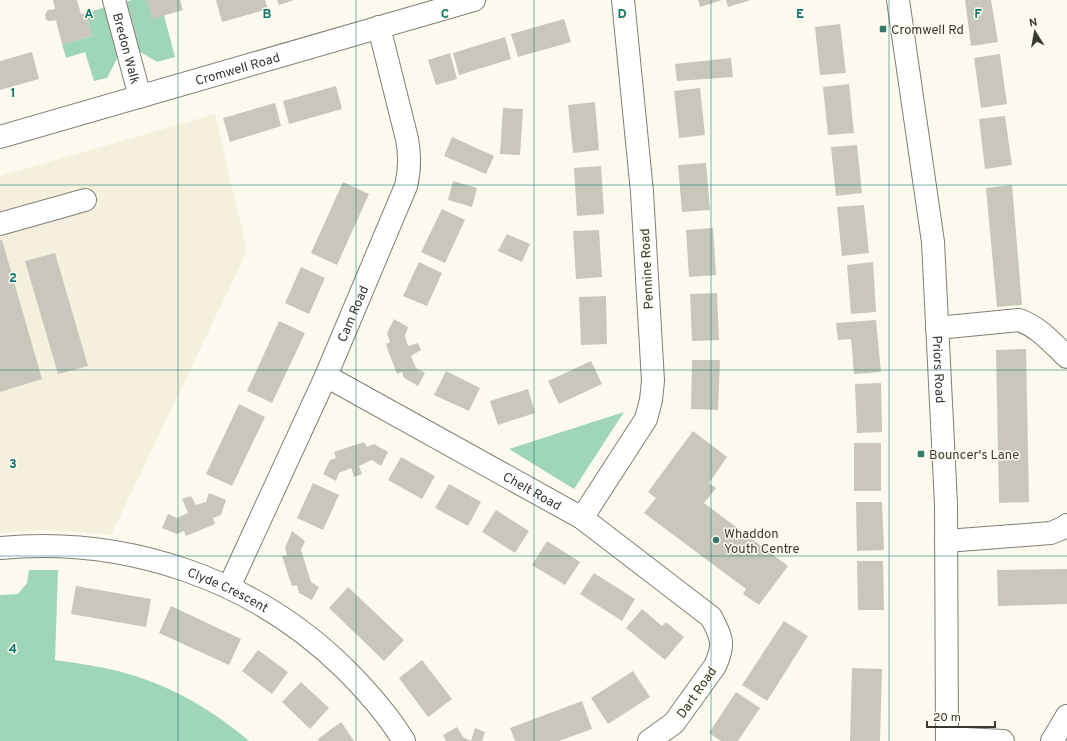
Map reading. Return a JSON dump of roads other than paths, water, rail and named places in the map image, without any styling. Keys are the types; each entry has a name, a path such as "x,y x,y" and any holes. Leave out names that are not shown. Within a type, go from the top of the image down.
{"street":[{"name":"Bredon Walk","path":"114,0 140,97"},
{"name":"Cromwell Road","path":"0,137 474,0"},
{"name":"Pennine Road","path":"582,518 646,420 651,400 653,381 642,192 623,0"},
{"name":"Priors Road","path":"898,0 933,242 946,496 947,740"},
{"name":"Cam Road","path":"229,587 326,376 406,186 409,174 409,150 379,28"},
{"path":"0,224 85,200"},
{"path":"937,328 1019,320 1037,329 1067,357"},
{"name":"Chelt Road","path":"326,376 582,518 711,618 719,631"},
{"path":"946,541 1051,533 1067,525"},
{"name":"Clyde Crescent","path":"0,548 22,546 93,548 163,562 196,573 229,587 284,618 333,657 358,681 380,707 404,741"},
{"name":"Dart Road","path":"649,741 674,723 715,666 721,648 719,631"},
{"path":"1052,741 1067,716"},
{"path":"947,740 1003,741"}],"place":[{"name":"Cromwell Rd","path":"883,29"},
{"name":"Bouncer's Lane","path":"921,454"},
{"name":"Whaddon Youth Centre","path":"716,540"}]}
